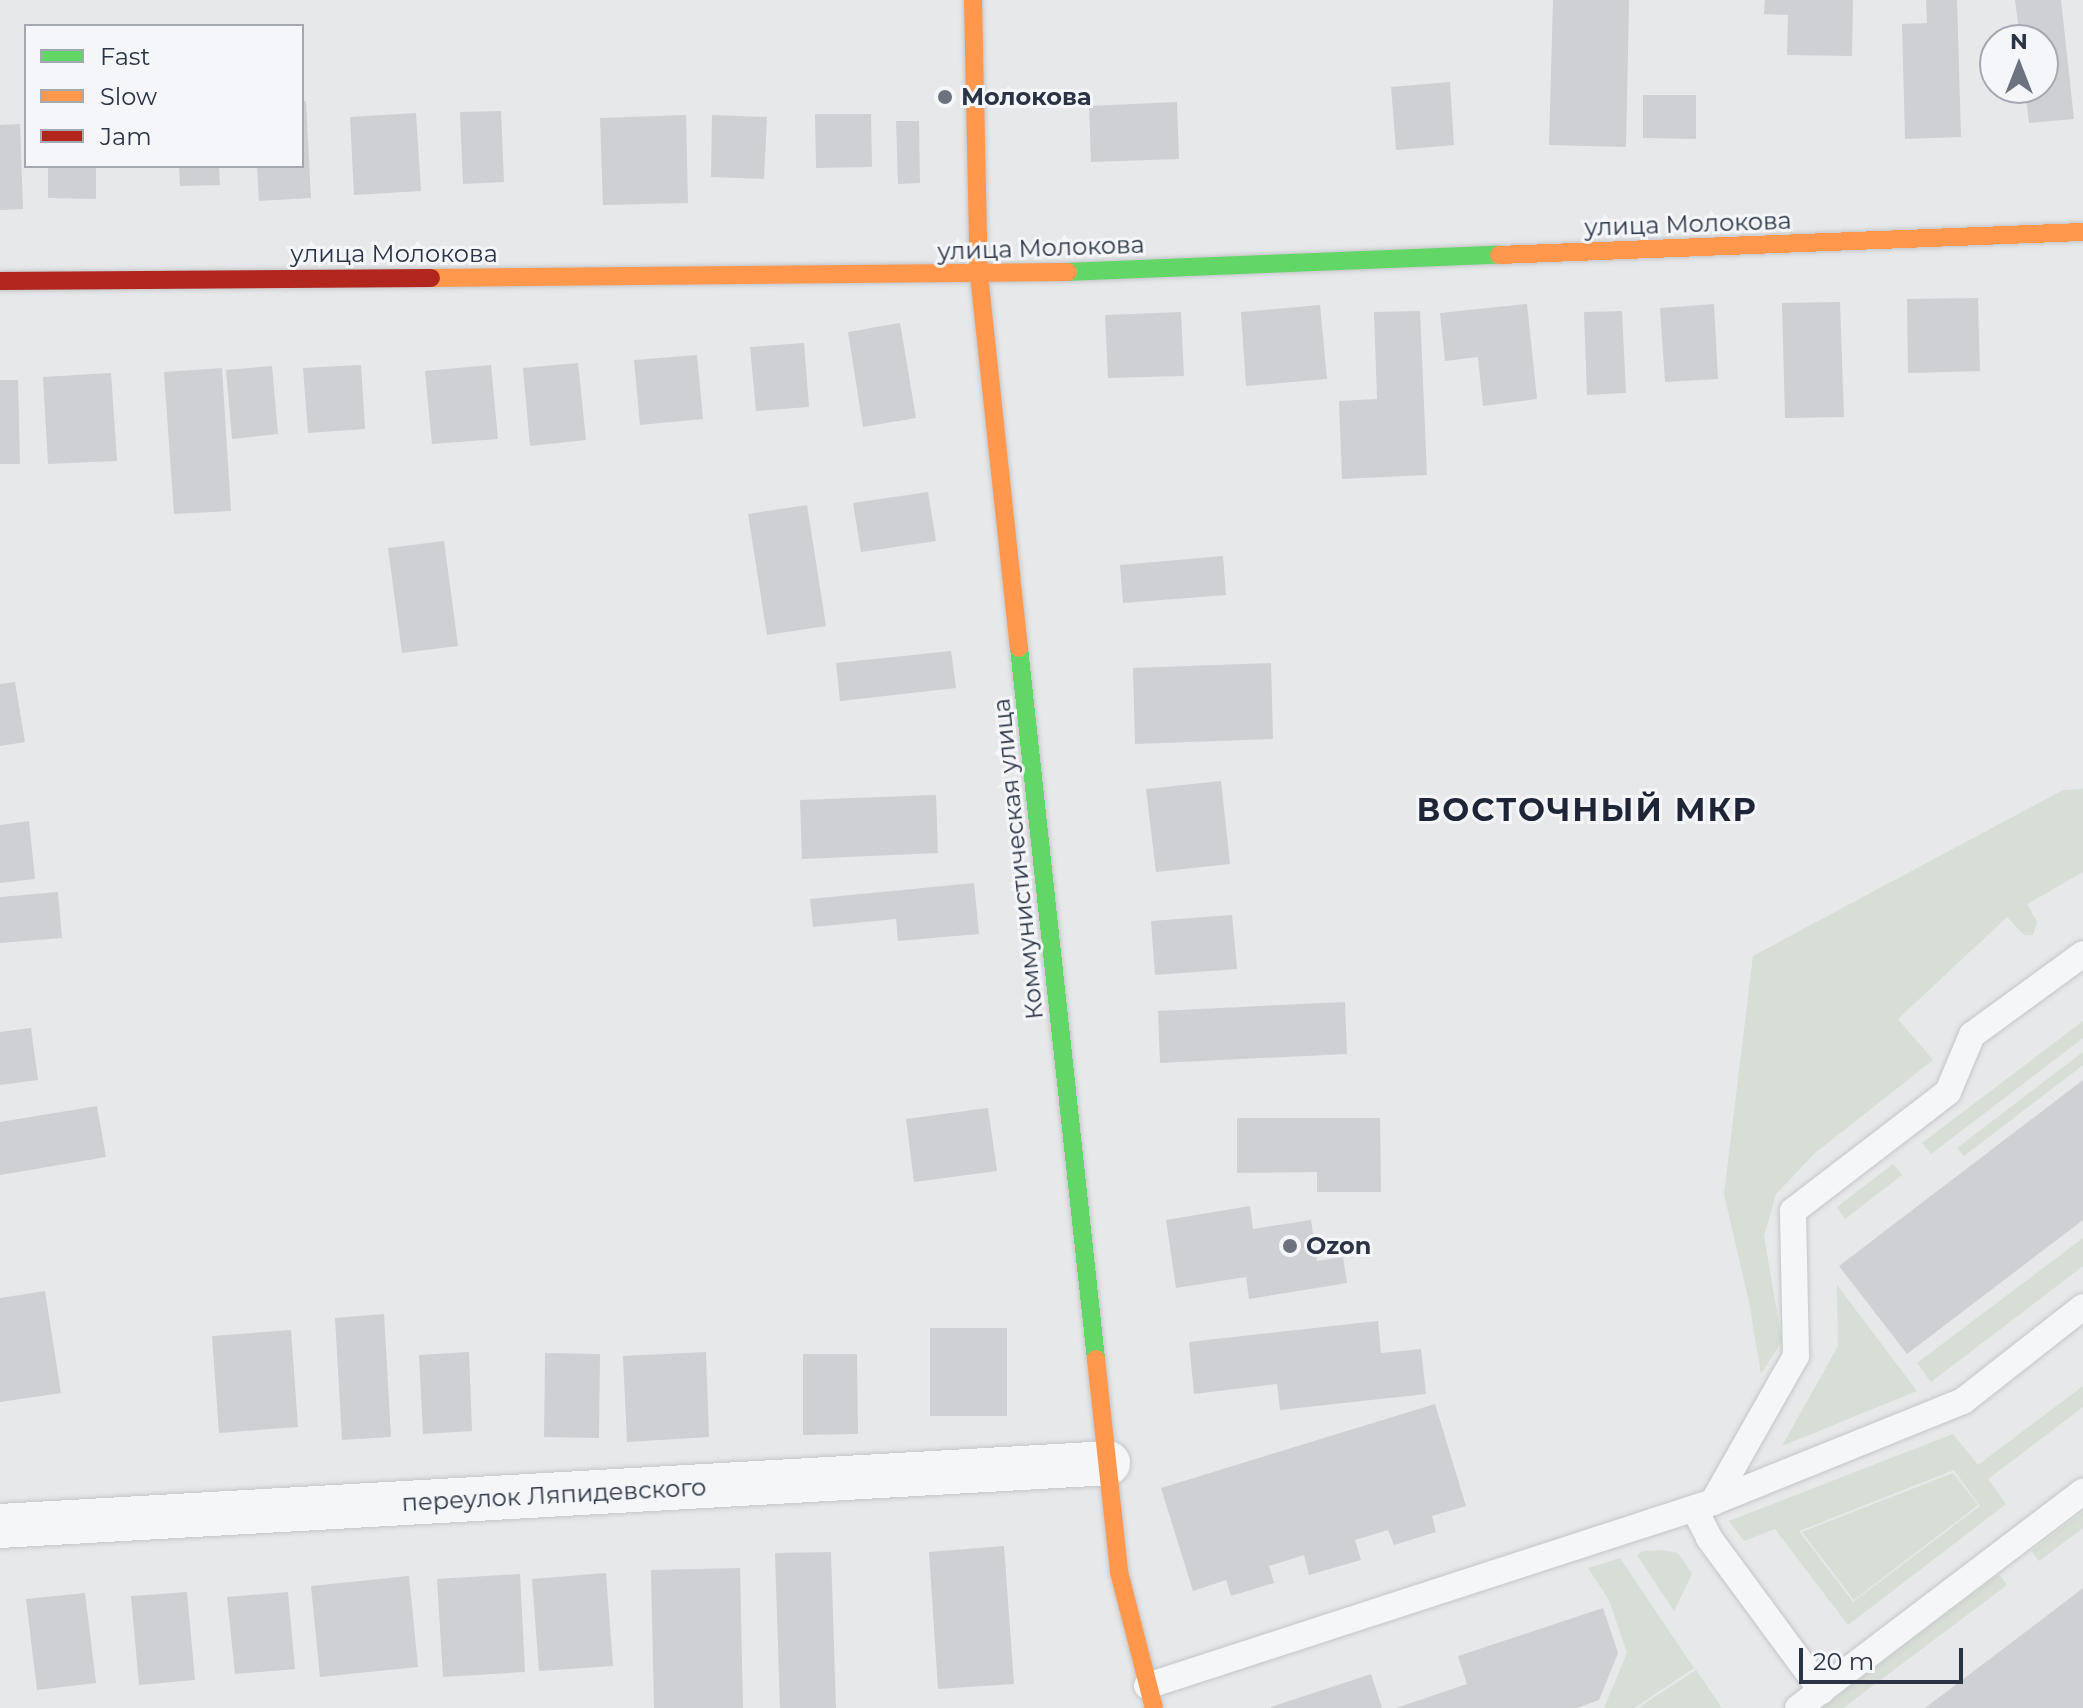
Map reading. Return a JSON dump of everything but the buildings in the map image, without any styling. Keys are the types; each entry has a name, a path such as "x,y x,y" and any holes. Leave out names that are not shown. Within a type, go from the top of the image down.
{"street":[{"name":"Коммунистическая улица","path":"973,0 979,275 1119,1572 1150,1697"},
{"name":"улица Молокова","path":"0,281 979,275 2083,232"},
{"name":"переулок Ляпидевского","path":"0,1526 1108,1463"}],"lane":[{"path":"1822,1691 1709,1538 1704,1506 1796,1356 1793,1211 1948,1092 1972,1035 2083,954"},
{"path":"1150,1697 1704,1506 1963,1401 2083,1307"},
{"path":"1798,1708 2083,1492"}],"shaded area":[{"path":"2083,789 2083,872 2027,904 2037,922 2033,935 2024,935 2007,917 1898,1019 1933,1060 1815,1153 1776,1194 1764,1236 1782,1341 1761,1374 1749,1302 1724,1194 1753,956 2063,790"},
{"path":"2083,1021 2083,1038 1931,1154 1922,1143"},
{"path":"2083,1052 2083,1065 1964,1156 1957,1148"},
{"path":"1893,1164 1902,1175 1845,1219 1837,1207"},
{"path":"2083,1238 2083,1266 1931,1382 1917,1363"},
{"path":"1837,1285 1917,1391 1782,1446 1838,1346"},
{"path":"2083,1386 2083,1407 1988,1479 2006,1504 1848,1625 1775,1529 1744,1541 1729,1521 1953,1434 1978,1465","holes":["1954,1470 1980,1506 1853,1602 1799,1531"]},
{"path":"1953,1473 1978,1505 1854,1600 1802,1532"},
{"path":"2083,1512 2083,1528 2039,1561 2031,1551"},
{"path":"1643,1551 1678,1553 1692,1574 1674,1611 1637,1555"},
{"path":"1620,1558 1694,1668 1634,1708 1604,1708 1627,1653 1609,1600 1588,1568"},
{"path":"1999,1574 2007,1585 1843,1708 1822,1708"},
{"path":"1696,1670 1722,1708 1638,1708"}],"traffic: fast":[{"path":"1068,272 1499,255"},
{"path":"1019,648 1096,1359"}],"traffic: slow":[{"path":"973,0 979,275 1019,648"},
{"path":"1499,255 2083,232"},
{"path":"431,278 1068,272"},
{"path":"1096,1359 1119,1572 1154,1708"}],"traffic: jam":[{"path":"0,281 431,278"}],"place":[{"name":"Молокова","path":"945,97"},
{"name":"Ozon","path":"1290,1246"}],"district":[{"name":"ВОСТОЧНЫЙ МКР","path":"1587,810"}]}
